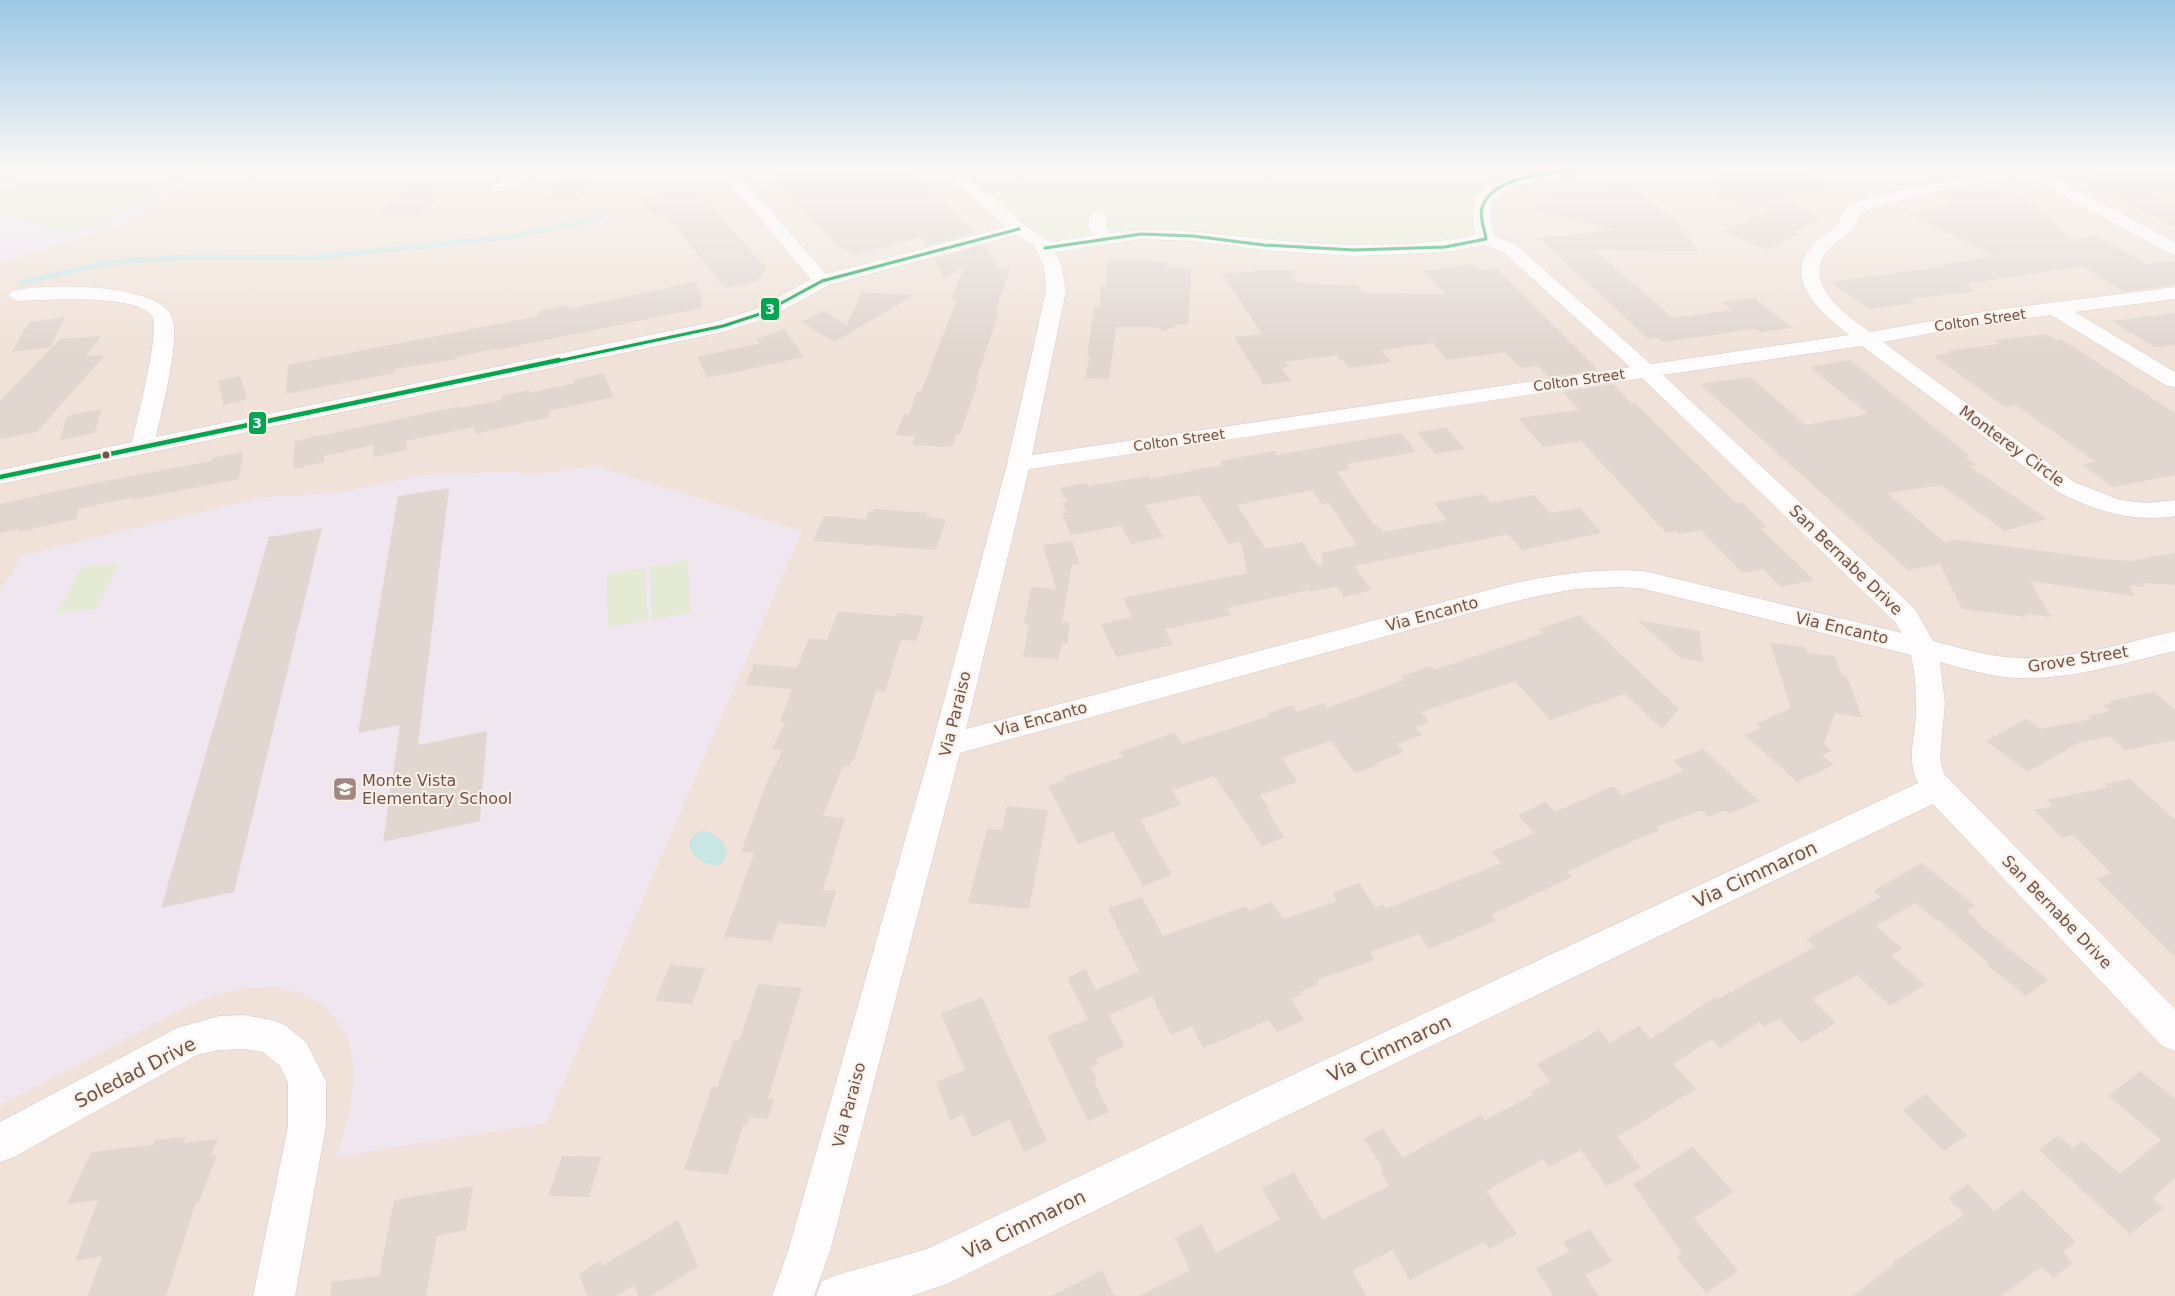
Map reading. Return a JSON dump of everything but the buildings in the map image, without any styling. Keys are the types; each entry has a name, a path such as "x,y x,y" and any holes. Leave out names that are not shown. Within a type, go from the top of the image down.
{"street":[{"path":"778,230 822,281"},
{"path":"0,477 723,326 763,313 822,281 1014,230"},
{"path":"1023,230 1042,242 1045,248 1141,234 1310,248 1397,250 1444,247 1486,239 1485,230"},
{"path":"1099,230 1107,239"},
{"name":"Monterey Circle","path":"1841,230 1817,252 1811,263 1810,277 1816,293 1836,314 1866,339 2066,487 2087,498 2127,510 2144,512 2175,508"},
{"path":"2141,230 2175,249"},
{"name":"San Bernabe Drive","path":"1486,239 1509,248 1646,370 1906,616 1922,647 1930,689 1931,712 1925,765 1926,771 1937,788 2175,1034"},
{"name":"Via Paraiso","path":"793,1296 811,1242 947,745 1019,464 1056,291 1055,275 1045,248"},
{"name":"Colton Street","path":"1019,464 1866,339 1988,317 2057,310 2175,293"},
{"path":"19,295 126,296 150,304 161,313 164,320 161,349 143,446"},
{"path":"2057,310 2175,381"},
{"name":"Via Encanto","path":"947,745 1457,607 1543,585 1580,578 1644,580 1922,647"},
{"name":"Grove Street","path":"1922,647 1996,666 2031,669 2096,659 2175,641"},
{"name":"Via Cimmaron","path":"836,1296 932,1269 1267,1106 1937,788"},
{"name":"Soledad Drive","path":"0,1143 190,1040 219,1033 244,1032 272,1037 293,1054 307,1081 307,1126 274,1296"}],"shaded area":[{"path":"0,230 2175,230 2175,1296 0,1296"},
{"path":"0,230 99,230 0,264"},
{"name":"Monte Vista Elementary School","path":"596,466 802,531 546,1123 337,1157 350,1109 354,1068 347,1035 324,1006 304,994 274,987 240,989 209,997 186,1007 0,1106 0,592 21,556 263,497 334,493 425,475 514,471 529,475"}],"green space":[{"path":"57,230 80,230 68,234"},
{"path":"1037,230 1140,230 1073,239 1058,238"},
{"path":"1154,230 1474,230 1474,232 1467,238 1452,241 1386,247 1255,241"},
{"path":"687,560 691,612 652,620 650,567"},
{"path":"120,562 96,608 56,614 82,567"},
{"path":"645,568 648,620 608,628 607,574"}],"water":[{"path":"703,830 712,833 722,842 727,855 722,864 706,863 698,859 693,853 690,841 694,835"}],"waterway":[{"path":"21,283 96,265 136,260 197,257 308,258 511,237 543,230"}],"transit line":[{"name":"3","path":"0,477 723,326 763,313 822,281 1013,230"},
{"name":"3","path":"1045,248 1141,234 1193,236 1264,245 1354,250 1445,247 1486,239 1484,230"}],"place":[{"name":"Monte Vista Elementary School","path":"345,789"}]}
